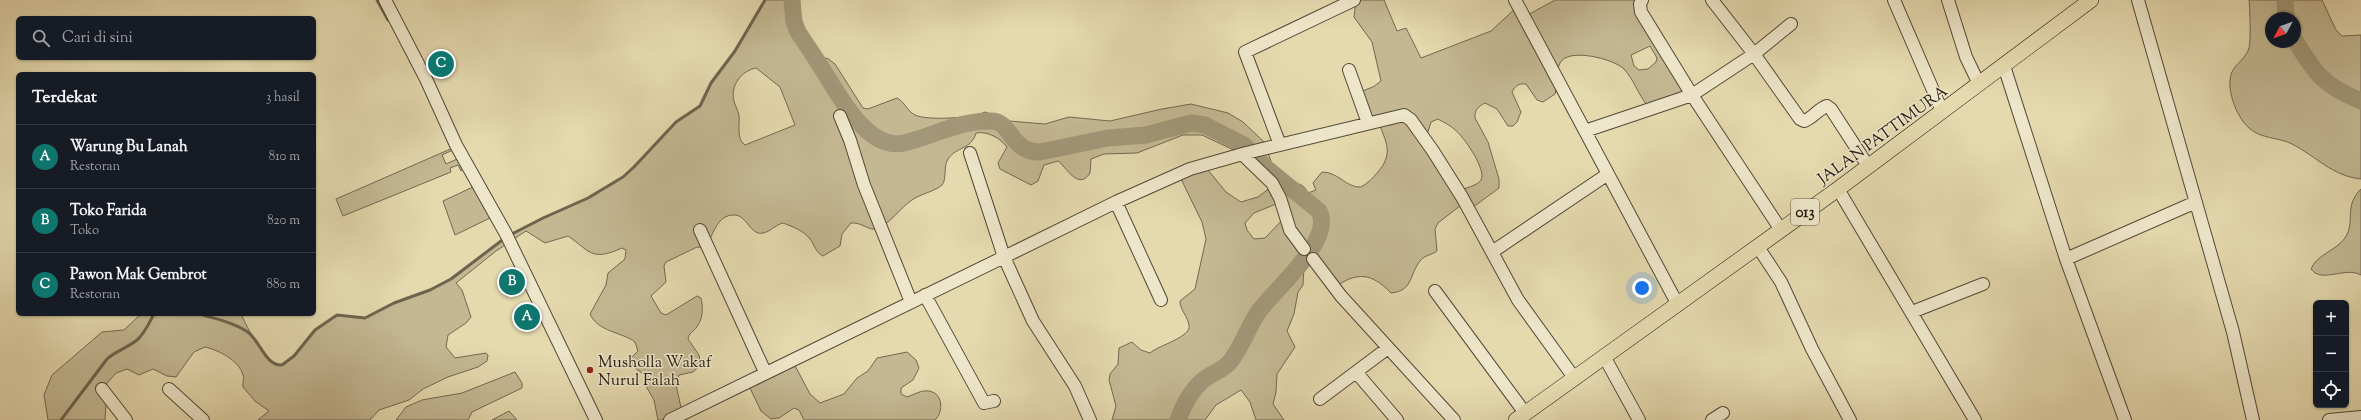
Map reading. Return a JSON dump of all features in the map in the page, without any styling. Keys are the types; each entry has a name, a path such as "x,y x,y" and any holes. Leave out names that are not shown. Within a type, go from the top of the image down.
{"main road":[{"name":"JALAN PATTIMURA","path":"1521,417 1758,247 1980,84 2091,0"}],"street":[{"path":"385,0 462,156 507,238 596,420"},
{"path":"1280,145 1245,52 1354,0"},
{"path":"1515,0 1678,305"},
{"path":"1642,0 1640,4 1641,12 1692,96 1781,230"},
{"path":"1712,0 1754,54 1800,119 1804,121 1808,120 1823,107 1827,106 1831,109 1868,166"},
{"path":"1894,0 1942,111"},
{"path":"1948,0 1963,50 1980,84"},
{"path":"2138,0 2233,332 2253,420"},
{"path":"1585,131 1692,96 1754,54 1791,24"},
{"path":"2004,66 2066,259 2126,420"},
{"path":"1349,70 1368,123"},
{"path":"670,420 765,372 1116,202 1190,169 1259,150 1404,115 1411,120 1462,196 1518,300 1575,379"},
{"path":"840,116 850,140 864,185 911,302"},
{"path":"970,152 1004,257 1033,321 1075,386 1090,420"},
{"path":"1244,154 1272,183 1280,198 1290,230 1304,249"},
{"path":"1492,252 1608,174"},
{"path":"1838,188 1975,420"},
{"path":"1116,202 1161,300"},
{"path":"2066,259 2196,202"},
{"path":"700,230 765,372"},
{"path":"1758,247 1781,282 1812,349 1850,420"},
{"path":"1313,259 1341,296 1454,420"},
{"path":"1912,312 1983,284"},
{"path":"1435,290 1521,417"},
{"path":"925,295 984,403 994,401"},
{"path":"1320,399 1388,348"},
{"path":"1605,358 1639,420"},
{"path":"1356,372 1397,420"},
{"path":"102,389 126,420"},
{"path":"169,389 203,420"},
{"path":"1712,420 1723,413"},
{"path":"2329,420 2361,417"}],"shaded area":[{"path":"765,0 792,0 794,22 818,62 827,58 835,64 863,108 868,109 897,98 912,113 921,117 950,118 971,116 985,112 1009,121 1045,124 1069,117 1110,121 1191,104 1228,113 1243,122 1264,142 1272,164 1290,183 1302,186 1308,193 1316,190 1313,183 1322,172 1333,174 1351,185 1361,187 1376,174 1386,159 1386,141 1378,121 1368,123 1357,93 1373,87 1381,81 1372,42 1354,17 1356,0 1384,0 1397,31 1406,28 1421,58 1491,31 1518,6 1524,17 1555,0 1642,0 1640,4 1692,95 1647,105 1631,78 1619,65 1601,58 1581,55 1565,58 1560,63 1558,67 1555,94 1543,102 1537,100 1526,84 1521,84 1516,87 1512,92 1521,112 1517,122 1513,126 1508,126 1497,109 1485,103 1481,105 1476,111 1475,118 1488,142 1499,179 1499,188 1472,208 1465,202 1438,223 1435,229 1437,251 1421,260 1404,289 1391,293 1377,281 1364,277 1350,279 1334,288 1316,262 1304,267 1303,285 1298,292 1294,314 1287,331 1295,347 1277,374 1276,392 1273,404 1284,420 1256,420 1250,402 1241,390 1216,405 1205,420 1112,420 1116,406 1109,380 1110,374 1118,364 1119,348 1132,342 1141,350 1150,353 1180,337 1189,329 1189,325 1180,301 1195,289 1206,239 1202,222 1181,179 1182,173 1208,170 1226,192 1241,202 1258,197 1270,188 1276,204 1254,213 1245,223 1247,230 1254,239 1265,238 1286,216 1280,198 1242,154 1202,135 1183,135 1137,153 1104,154 1091,159 1090,173 1081,180 1072,176 1058,161 1044,165 1038,181 1031,185 1000,169 998,163 1007,147 1001,141 989,134 976,133 971,142 955,152 948,159 942,185 912,200 881,227 871,229 859,224 851,223 842,234 840,246 823,256 818,252 812,241 807,236 794,227 783,223 766,232 759,233 755,232 739,216 735,215 723,218 719,222 705,248 697,247 666,262 664,266 666,282 651,296 661,313 666,315 697,296 701,298 702,309 700,322 688,339 699,355 701,365 693,372 679,375 676,385 682,412 670,420 658,420 654,400 647,388 646,376 631,365 631,358 638,351 635,342 599,325 590,314 606,285 608,273 625,259 626,250 622,248 604,254 597,254 587,250 568,236 545,243 526,231 496,251 456,283 462,290 471,317 466,323 448,335 446,347 455,358 486,353 488,355 487,361 478,367 448,377 423,389 409,400 379,410 370,420 258,420 269,411 255,401 243,387 244,376 241,370 233,360 227,356 205,347 194,352 176,377 167,376 153,369 139,375 127,369 116,373 102,389 106,404 105,420 48,420 44,395 52,375 102,332 124,330 139,316 242,316 252,336 264,353 276,364 282,365 294,356 315,330 337,315 365,318 394,303 430,290 451,279 514,232 588,198 623,177 676,122 700,106 711,83 735,51","holes":["1650,46 1657,58 1656,62 1648,69 1639,70 1634,66 1631,55","756,68 780,87 795,125 745,145 739,136 739,115 734,103 733,95 735,85 741,76","1438,119 1458,133 1473,153 1481,169 1482,175 1481,180 1474,185 1458,191 1427,135 1431,122"]},
{"path":"2249,0 2322,0 2336,30 2342,36 2361,35 2361,179 2341,174 2292,144 2254,132 2244,123 2236,109 2230,84 2233,70 2246,55 2249,48"},
{"path":"455,147 492,217 455,235 443,201 475,186 465,168 461,171 458,165 450,168 451,172 343,216 336,199","holes":["453,150 457,159 446,164 442,155"]},
{"path":"2361,189 2361,275 2348,272 2327,275 2316,273 2311,269 2317,260 2337,246 2345,238 2350,226 2352,202"},
{"path":"907,352 916,360 919,368 913,380 901,388 901,394 907,397 920,392 928,391 937,395 941,408 935,420 804,420 799,410 794,408 779,418 771,419 761,411 747,382 792,360 810,394 820,403 844,394 857,378 868,371 877,358"},
{"path":"515,372 522,383 522,388 472,412 468,420 396,420 406,407 422,400 462,393"},
{"path":"509,411 517,420 492,420"}],"waterway":[{"path":"377,0 388,20"},
{"path":"510,235 543,218 588,198 623,177 634,167 676,122 700,106 711,83 735,51 765,0"},
{"path":"792,0 794,22 798,32 848,109 868,131 879,139 891,143 904,143 969,123 992,121 1004,126 1023,147 1030,151 1040,152 1108,138 1146,135 1191,123 1205,125 1244,145 1265,167 1319,211 1322,223 1318,237 1310,251 1300,265 1257,314 1230,362 1203,380 1194,390 1186,401 1178,420"},
{"path":"2285,0 2286,12"},
{"path":"2300,48 2322,78 2338,90 2361,101"},
{"path":"206,316 226,322 249,333 267,358 276,364 282,365 294,356 315,330 337,315 365,318 394,303 430,290 451,279 505,238"},
{"path":"61,420 107,359 137,340 145,331 153,316"}],"place":[{"name":"Pawon Mak Gembrot","path":"441,64"},
{"name":"Toko Farida","path":"512,282"},
{"name":"Warung Bu Lanah","path":"527,317"},
{"name":"Musholla Wakaf Nurul Falah","path":"590,370"}]}
